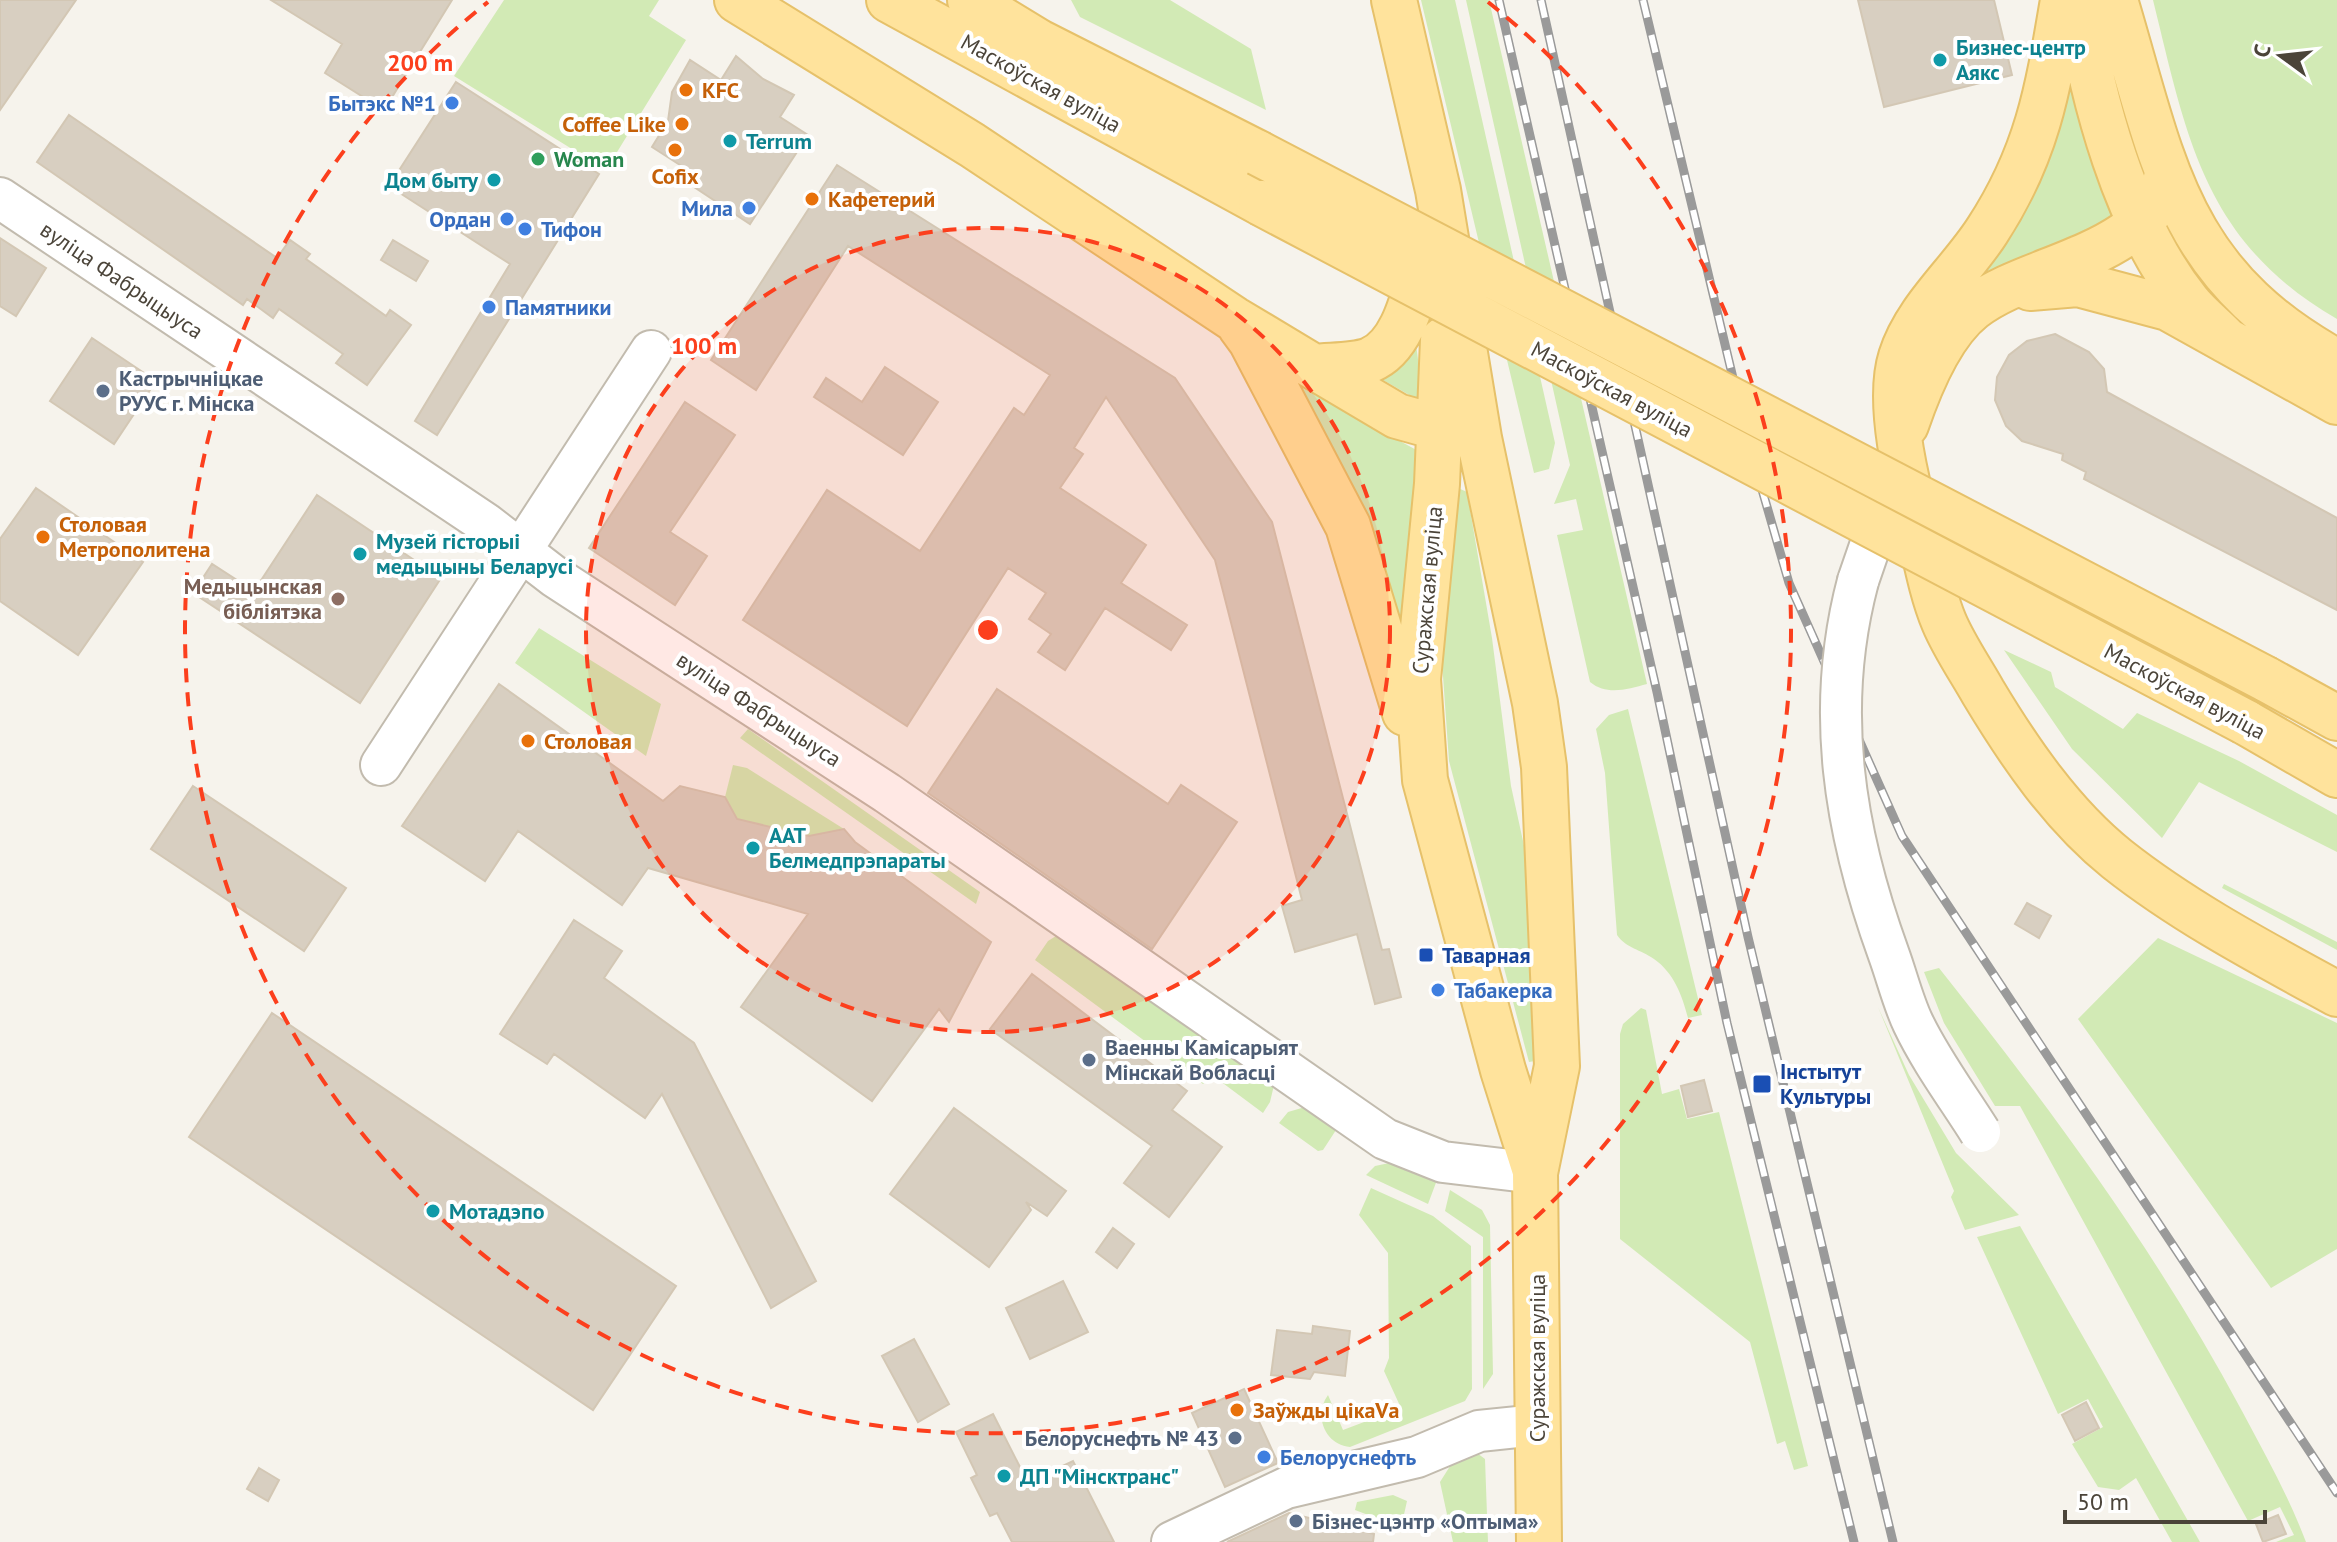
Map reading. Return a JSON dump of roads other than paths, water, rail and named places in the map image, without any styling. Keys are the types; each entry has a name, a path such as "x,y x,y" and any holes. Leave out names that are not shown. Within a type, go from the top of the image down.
{"main road":[{"name":"Маскоўская вуліца","path":"889,0 1261,203 2245,722 2337,775"},
{"name":"Маскоўская вуліца","path":"970,0 1039,42 1892,482 2337,718"},
{"path":"992,0 1039,42"},
{"name":"Суражская вуліца","path":"1367,0 1442,321 1459,433 1535,703 1544,767 1557,1066 1535,1173 1539,1542"},
{"name":"Суражская вуліца","path":"1394,0 1438,190 1459,433 1418,679 1425,780 1503,1070 1535,1173"},
{"path":"2063,0 2042,117 2015,185 1986,233 1925,312 1903,350 1896,389 1909,490 1944,622 2009,735 2064,807 2115,858 2167,895 2337,994"},
{"path":"2077,0 2084,46 2108,142 2139,220 2189,303 2227,341"},
{"path":"2115,0 2167,174 2205,249 2244,298 2274,324 2337,362"},
{"path":"749,5 972,145 1234,319 1397,416 1459,433"},
{"path":"1902,439 1916,394 1951,332 1973,308 2125,236 2163,194 2167,174"},
{"path":"1314,367 1369,360 1388,350 1399,332 1427,252"},
{"path":"2008,290 2078,284 2168,308 2337,402"},
{"path":"1234,319 1251,341 1348,526 1425,780"}],"street":[{"name":"вуліца Фабрыцыуса","path":"0,198 555,577 887,793 1385,1139 1443,1162 1535,1173"},
{"path":"381,765 651,351"},
{"path":"1892,482 1874,529 1845,628 1840,665 1845,781 1855,843 1873,912 1913,1023 1980,1132"},
{"path":"1172,1542 1286,1488 1417,1457 1479,1431 1537,1425"}],"railway":[{"path":"1499,0 1657,692 1727,1023 1854,1542"},
{"path":"1541,0 1748,937 1893,1542"},
{"path":"1643,0 1748,441 1789,583 1902,836 2337,1493"}],"place":[{"name":"Бизнес-центр Аякс","path":"1940,60"},
{"name":"KFC","path":"686,90"},
{"name":"Бытэкс №1","path":"452,103"},
{"name":"Coffee Like","path":"682,124"},
{"name":"Terrum","path":"730,141"},
{"name":"Cofix","path":"675,150"},
{"name":"Woman","path":"538,159"},
{"name":"Дом быту","path":"494,180"},
{"name":"Кафетерий","path":"812,199"},
{"name":"Мила","path":"749,208"},
{"name":"Ордан","path":"507,219"},
{"name":"Тифон","path":"525,229"},
{"name":"Памятники","path":"489,307"},
{"name":"Кастрычніцкае РУУС г. Мінска","path":"103,391"},
{"name":"Столовая Метрополитена","path":"43,537"},
{"name":"Музей гісторыі медыцыны Беларусі","path":"360,554"},
{"name":"Медыцынская бібліятэка","path":"338,599"},
{"name":"Столовая","path":"528,741"},
{"name":"ААТ Белмедпрэпараты","path":"753,848"},
{"name":"Таварная","path":"1426,955"},
{"name":"Табакерка","path":"1438,990"},
{"name":"Ваенны Камісарыят Мінскай Вобласці","path":"1089,1060"},
{"name":"Інстытут Культуры","path":"1762,1084"},
{"name":"Мотадэпо","path":"433,1211"},
{"name":"Заўжды цікаVа","path":"1237,1410"},
{"name":"Белоруснефть № 43","path":"1235,1438"},
{"name":"Белоруснефть","path":"1264,1457"},
{"name":"ДП \"Мінсктранс\"","path":"1004,1476"},
{"name":"Бізнес-цэнтр «Оптыма»","path":"1296,1521"}]}
